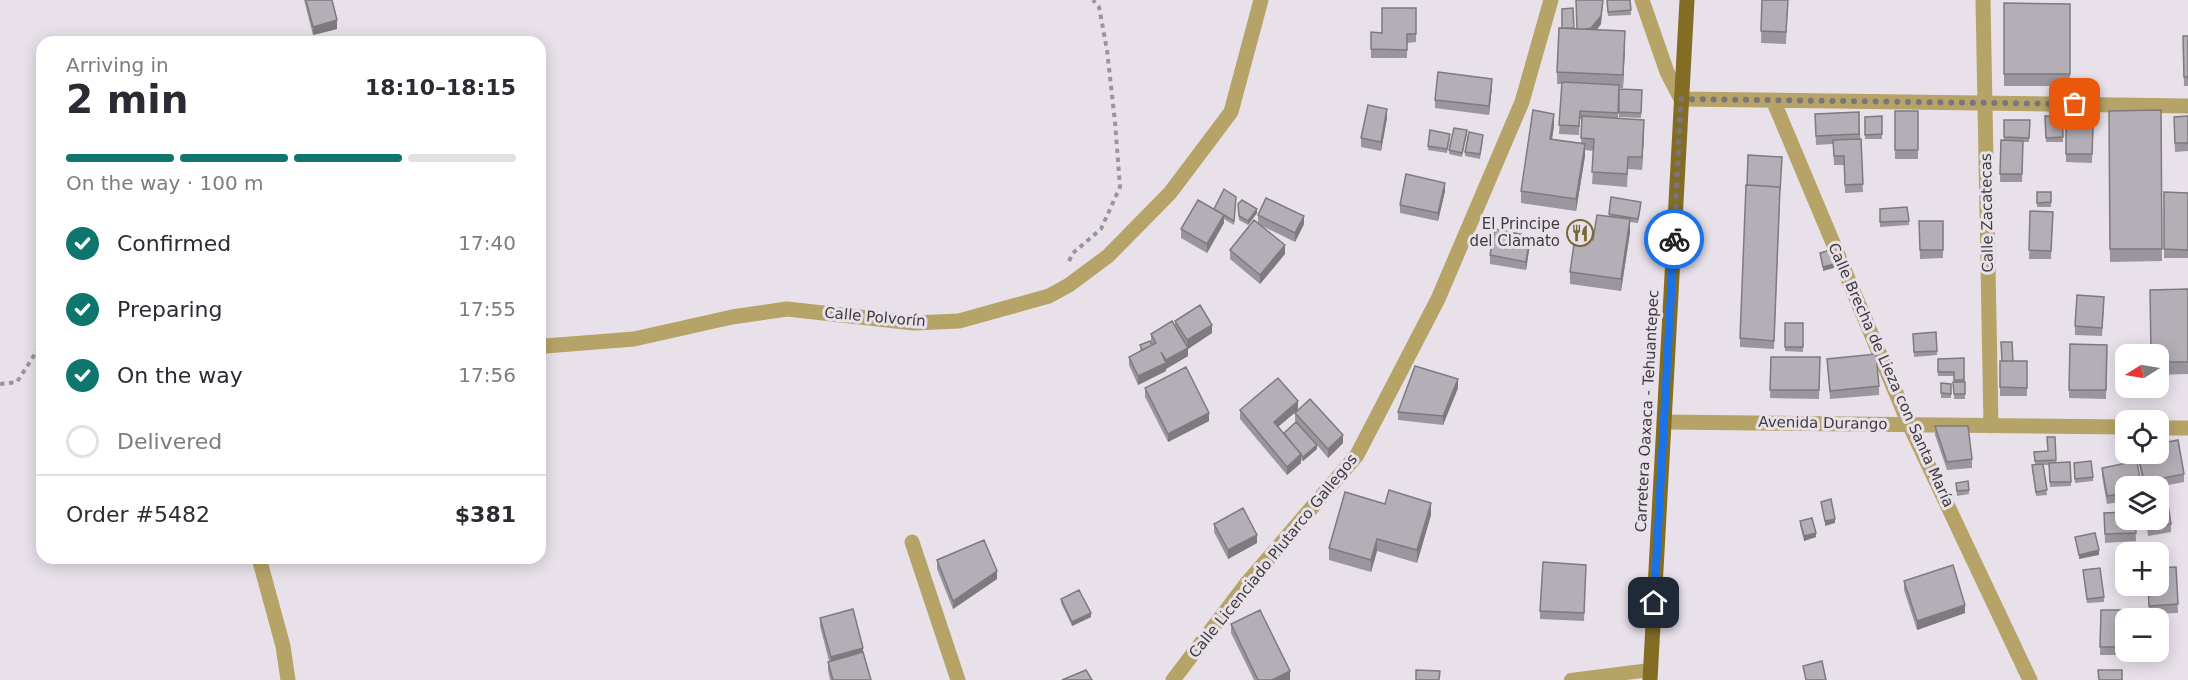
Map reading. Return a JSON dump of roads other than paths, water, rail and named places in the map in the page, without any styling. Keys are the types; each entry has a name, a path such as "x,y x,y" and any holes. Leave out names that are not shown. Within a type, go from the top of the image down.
{"main road":[{"name":"Carretera Oaxaca - Tehuantepec","path":"1650,675 1687,0"}],"street":[{"name":"Calle Polvorín","path":"546,346 634,339 732,317 787,309 914,323 959,321 1049,296 1069,285 1108,256 1170,193 1231,112 1261,0"},
{"name":"Calle Licenciado Plutarco Gallegos","path":"1173,680 1247,583 1357,455 1438,299 1522,102 1551,0"},
{"path":"1642,0 1667,72 1681,99 2188,106"},
{"name":"Calle Zacatecas","path":"1983,0 1991,426"},
{"name":"Calle Brecha de Lieza con Santa María","path":"1773,100 1909,424 2030,680"},
{"name":"Avenida Durango","path":"1664,422 2115,427"},
{"path":"2169,428 2188,428"},
{"path":"912,542 958,680"},
{"path":"261,564 283,646 288,680"}],"lane":[{"path":"1571,680 1650,675"}],"place":[{"name":"El Principe del Clamato","path":"1580,233"}]}
